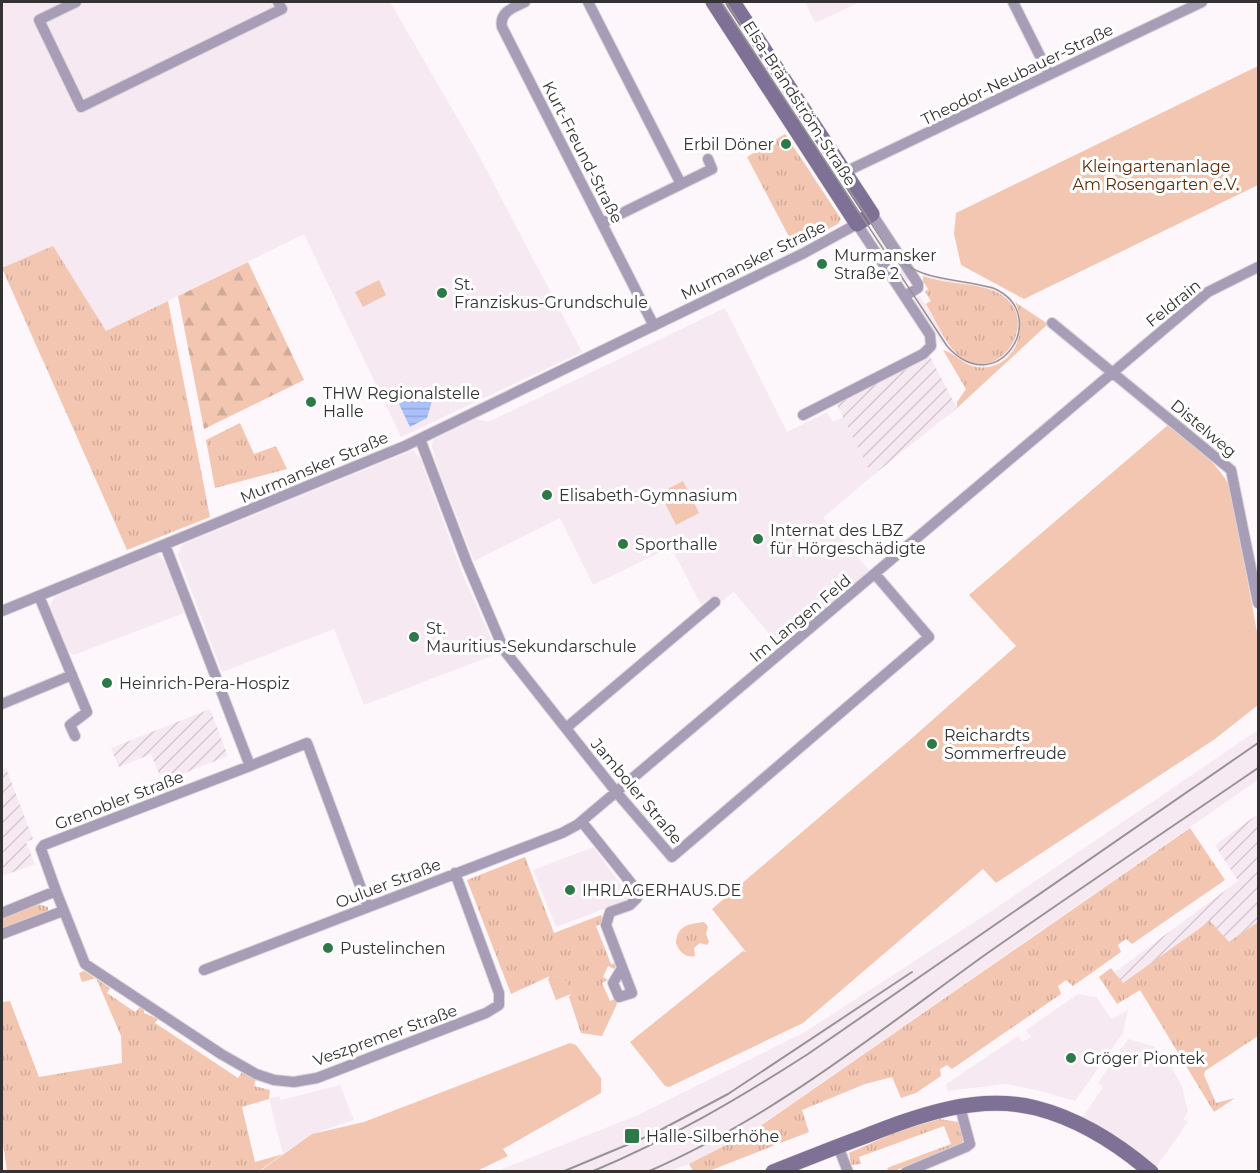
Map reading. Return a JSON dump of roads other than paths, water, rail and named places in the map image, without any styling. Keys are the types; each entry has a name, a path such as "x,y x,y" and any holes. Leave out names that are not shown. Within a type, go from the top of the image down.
{"street":[{"path":"76,2 39,21 81,107 282,9 278,2"},
{"name":"Kurt-Freund-Straße","path":"525,2 503,14 502,27 654,326"},
{"path":"588,2 681,184"},
{"name":"Elsa-Brändström-Straße","path":"713,2 932,341 929,349 923,354 803,415"},
{"name":"Elsa-Brändström-Straße","path":"732,2 918,284 918,288 905,296"},
{"path":"1013,2 1049,74"},
{"name":"Theodor-Neubauer-Straße","path":"845,172 1202,2"},
{"path":"602,222 712,169 708,159"},
{"path":"830,181 845,172"},
{"path":"857,224 872,214"},
{"name":"Murmansker Straße","path":"2,610 420,439 804,253 857,224"},
{"name":"Feldrain","path":"1113,372 1208,292 1258,267"},
{"name":"Distelweg","path":"1052,323 1231,470 1258,603"},
{"name":"Im Langen Feld","path":"617,793 1113,372"},
{"name":"Jamboler Straße","path":"420,439 467,563 504,650 617,793 672,857 928,637 875,574"},
{"path":"165,545 250,766"},
{"path":"39,596 87,712 70,725 75,736"},
{"path":"566,728 715,602"},
{"path":"2,704 72,675"},
{"name":"Grenobler Straße","path":"56,891 42,855 41,849 44,845 307,743 368,907"},
{"name":"Ouluer Straße","path":"204,970 562,833 582,822 617,793"},
{"path":"582,822 635,888 637,898 634,902 610,912 607,919 606,926 622,968"},
{"name":"Veszpremer Straße","path":"56,891 85,964 221,1054 256,1074 274,1080 294,1082 317,1078 486,1013 499,1005 499,993 455,873"},
{"path":"2,912 56,891"},
{"path":"2,934 63,911"},
{"path":"773,1172 908,1120 960,1107 1017,1105 1068,1118 1103,1136 1151,1172"},
{"path":"906,1172 970,1144 960,1107"},
{"path":"838,1146 848,1172"}],"water":[{"path":"433,387 438,397 432,401 427,418 410,427 399,404"}],"tram line":[{"path":"721,2 947,346 966,361 984,365 1000,360 1012,348 1018,333 1019,316 1011,300 993,288 938,278 913,269 890,252 726,2"}],"railway":[{"path":"591,1172 620,1160 702,1118 808,1054 1258,743"},
{"path":"647,1172 736,1127 820,1074 1016,933 1258,768"},
{"path":"562,1172 653,1134 728,1094 912,972"}],"place":[{"name":"Erbil Döner","path":"786,144"},
{"name":"Murmansker Straße 2","path":"822,264"},
{"name":"St. Franziskus-Grundschule","path":"442,293"},
{"name":"THW Regionalstelle Halle","path":"311,402"},
{"name":"Elisabeth-Gymnasium","path":"547,495"},
{"name":"Internat des LBZ für Hörgeschädigte","path":"758,539"},
{"name":"Sporthalle","path":"623,544"},
{"name":"St. Mauritius-Sekundarschule","path":"414,637"},
{"name":"Heinrich-Pera-Hospiz","path":"107,683"},
{"name":"Reichardts Sommerfreude","path":"932,744"},
{"name":"IHRLAGERHAUS.DE","path":"570,890"},
{"name":"Pustelinchen","path":"328,948"},
{"name":"Gröger Piontek","path":"1071,1058"},
{"name":"Halle-Silberhöhe","path":"632,1136"}],"park label":[{"name":"Kleingartenanlage Am Rosengarten e.V.","path":"1156,175"}]}
